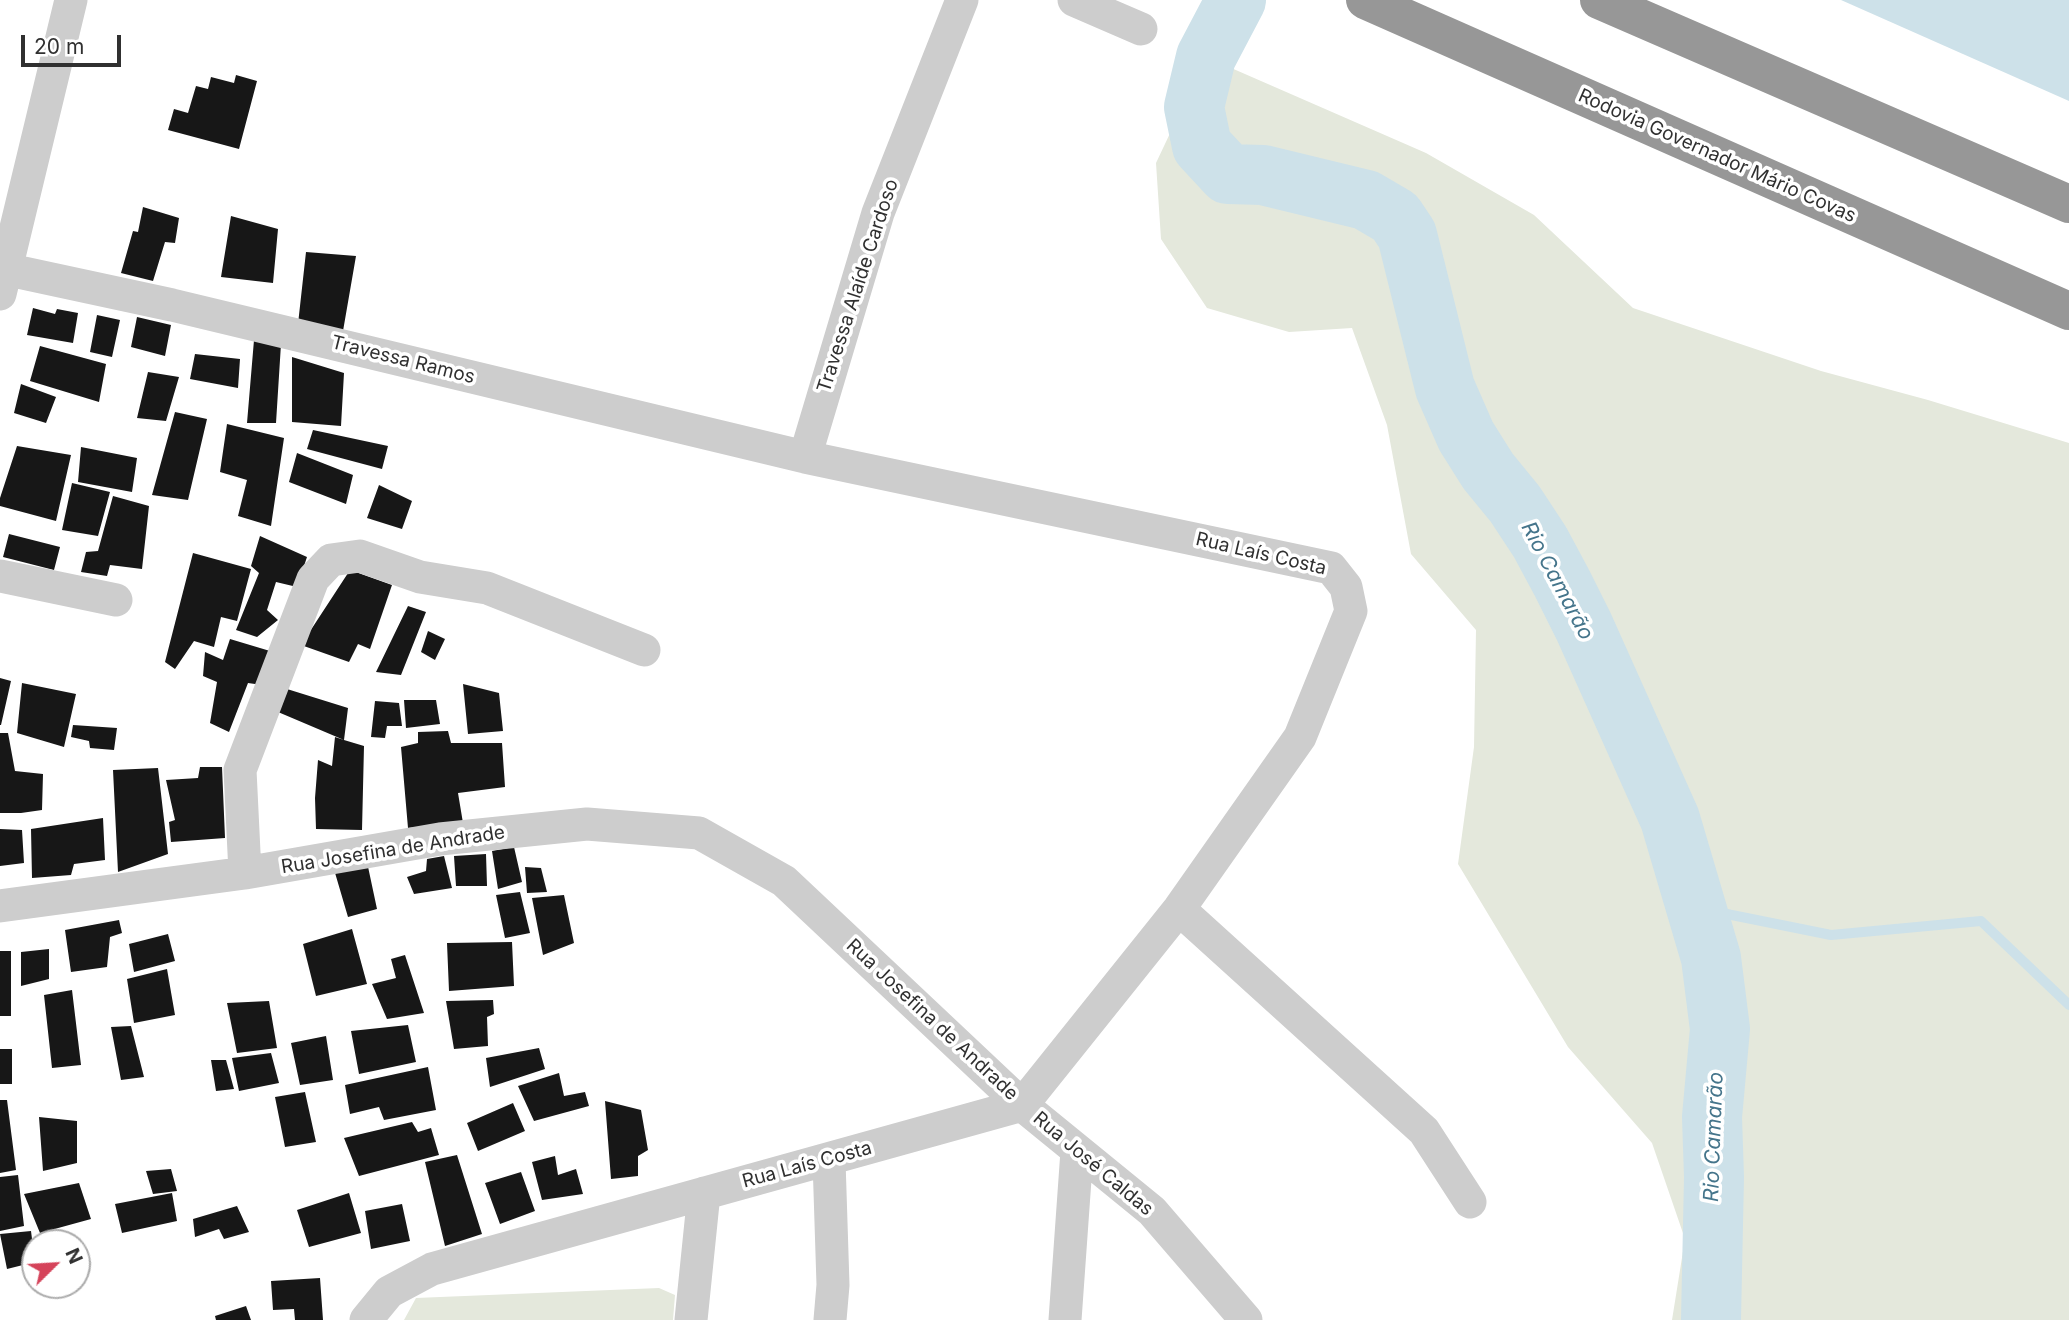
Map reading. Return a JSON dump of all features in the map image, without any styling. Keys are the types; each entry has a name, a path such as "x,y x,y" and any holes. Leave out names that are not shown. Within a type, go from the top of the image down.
{"highway":[{"name":"Rodovia Governador Mário Covas","path":"1365,0 2069,311"},
{"path":"1599,0 2069,204"}],"street":[{"path":"2,277 71,0"},
{"name":"Travessa Alaíde Cardoso","path":"805,457 878,212 962,0"},
{"path":"1074,0 1141,29"},
{"name":"Travessa Ramos","path":"2,277 185,308 805,457"},
{"name":"Rua Laís Costa","path":"366,1320 388,1292 432,1269 1022,1105 1179,909 1300,737 1351,611 1346,587 1331,568 805,457"},
{"path":"244,873 240,770 313,579 331,560 360,556 420,576 488,588 644,650"},
{"path":"0,576 116,600"},
{"name":"Rua Josefina de Andrade","path":"0,906 244,873 440,839 587,824 699,833 784,881 1022,1105"},
{"path":"1179,909 1423,1130 1471,1202"},
{"name":"Rua José Caldas","path":"1022,1105 1152,1211 1246,1320"},
{"path":"1065,1320 1077,1152"},
{"path":"829,1160 833,1285 830,1320"},
{"path":"691,1320 705,1193"}],"shaded area":[{"path":"1841,0 2069,0 2069,101"},
{"path":"1206,57 1426,153 1534,215 1633,308 1821,371 2069,443 2069,1320 1672,1320 1685,1239 1652,1143 1568,1047 1458,864 1474,747 1476,630 1411,554 1387,425 1352,328 1289,332 1207,308 1161,239 1156,163"},
{"path":"659,1288 675,1295 673,1320 404,1320 416,1298"}],"building":[{"path":"236,75 257,81 239,149 168,130 174,109 188,113 196,86 208,89 211,77 234,83"},
{"path":"143,207 179,218 175,243 165,242 153,281 121,273 133,231 138,232"},
{"path":"231,216 278,229 273,283 221,277"},
{"path":"306,252 356,256 343,331 298,324"},
{"path":"33,308 55,314 57,309 78,313 73,343 27,335"},
{"path":"97,315 120,320 112,357 90,352"},
{"path":"137,317 171,325 165,356 131,347"},
{"path":"254,340 281,344 276,423 247,423"},
{"path":"40,346 106,364 99,402 30,381"},
{"path":"195,354 240,359 238,388 190,379"},
{"path":"292,357 344,373 341,426 292,422"},
{"path":"148,372 179,377 166,421 137,418"},
{"path":"21,384 56,397 46,423 14,413"},
{"path":"175,412 207,419 188,500 152,495"},
{"path":"227,424 284,438 271,526 238,516 247,480 220,472"},
{"path":"313,430 388,446 382,469 307,449"},
{"path":"17,446 71,455 56,521 0,506 0,498"},
{"path":"81,447 137,458 132,492 78,482"},
{"path":"297,453 353,475 346,504 289,482"},
{"path":"72,483 110,492 98,536 62,530"},
{"path":"379,485 412,501 402,529 367,518"},
{"path":"113,496 149,506 142,569 110,565 107,576 81,572 86,552 98,551"},
{"path":"9,534 60,547 54,570 3,557"},
{"path":"260,536 307,557 297,587 276,582 267,610 278,620 257,637 236,630 259,573 251,566"},
{"path":"193,553 251,569 237,621 221,617 214,647 194,641 175,669 165,662"},
{"path":"350,570 392,585 370,649 358,644 349,662 301,645"},
{"path":"408,606 426,612 401,675 376,672"},
{"path":"428,631 445,639 435,660 421,652"},
{"path":"230,639 270,651 262,685 248,683 229,732 210,723 217,682 203,676 205,652 223,660"},
{"path":"0,678 11,681 1,725 0,725"},
{"path":"22,683 76,694 64,747 17,733"},
{"path":"463,684 499,693 503,731 468,734"},
{"path":"287,689 348,708 344,740 278,712"},
{"path":"404,700 436,700 440,724 406,728"},
{"path":"375,701 399,703 402,726 387,726 385,738 371,737"},
{"path":"73,725 117,728 114,750 90,748 89,741 71,737"},
{"path":"448,731 451,743 502,743 505,787 458,793 463,823 408,828 401,747 418,743 418,732"},
{"path":"0,733 8,733 15,771 43,774 42,810 0,813"},
{"path":"335,737 364,746 362,830 316,829 318,760 332,766"},
{"path":"200,767 222,767 225,838 171,842 169,822 175,820 166,780 198,778"},
{"path":"158,768 168,854 118,872 113,770"},
{"path":"103,818 105,860 74,864 71,875 32,878 31,829"},
{"path":"0,829 22,830 24,863 0,866"},
{"path":"514,847 522,882 498,889 492,851"},
{"path":"486,854 487,886 456,886 454,856"},
{"path":"444,856 452,888 414,894 407,877 426,871 427,859"},
{"path":"367,862 377,909 348,917 333,866"},
{"path":"525,867 541,868 547,892 527,893"},
{"path":"520,892 530,933 505,938 496,895"},
{"path":"564,895 574,943 543,955 532,898"},
{"path":"119,920 122,933 110,937 107,967 71,972 65,930"},
{"path":"352,929 367,984 316,996 303,944"},
{"path":"168,934 175,961 134,972 129,944"},
{"path":"512,942 514,986 449,991 447,943"},
{"path":"49,949 49,979 21,986 21,952"},
{"path":"0,951 11,951 11,1016 0,1016"},
{"path":"405,955 424,1013 387,1019 372,984 396,978 391,959"},
{"path":"167,969 175,1015 134,1023 127,979"},
{"path":"72,990 81,1065 52,1068 44,995"},
{"path":"493,1000 494,1014 487,1017 488,1046 454,1049 446,1001"},
{"path":"269,1001 277,1048 237,1053 227,1003"},
{"path":"408,1025 416,1062 359,1074 351,1031"},
{"path":"131,1026 144,1077 121,1080 111,1027"},
{"path":"326,1036 333,1080 300,1085 291,1043"},
{"path":"539,1048 545,1069 490,1087 486,1058"},
{"path":"0,1049 12,1049 12,1084 0,1084"},
{"path":"271,1053 279,1083 239,1091 232,1058"},
{"path":"211,1060 226,1060 234,1089 216,1091"},
{"path":"428,1067 436,1110 384,1120 379,1107 350,1114 345,1085"},
{"path":"559,1073 564,1096 585,1092 589,1106 534,1121 518,1086"},
{"path":"305,1092 316,1142 285,1147 275,1097"},
{"path":"0,1100 7,1100 16,1170 0,1173"},
{"path":"605,1101 641,1110 648,1150 638,1156 638,1176 611,1179"},
{"path":"513,1103 525,1131 478,1151 467,1123"},
{"path":"39,1117 77,1121 77,1163 43,1171"},
{"path":"412,1122 418,1132 431,1128 439,1155 359,1176 344,1138"},
{"path":"457,1155 482,1234 445,1246 425,1162"},
{"path":"555,1156 558,1175 576,1169 583,1194 542,1200 532,1162"},
{"path":"171,1169 177,1191 153,1194 146,1171"},
{"path":"521,1172 535,1211 500,1224 485,1183"},
{"path":"18,1175 24,1226 0,1231 0,1177"},
{"path":"79,1183 91,1219 55,1229 38,1229 24,1194"},
{"path":"172,1193 177,1221 122,1233 115,1204"},
{"path":"349,1193 361,1233 309,1247 297,1210"},
{"path":"402,1204 410,1241 371,1249 365,1211"},
{"path":"237,1206 249,1232 224,1239 219,1229 195,1237 193,1219"},
{"path":"21,1232 21,1266 7,1269 0,1234"},
{"path":"320,1278 323,1320 295,1320 294,1309 273,1310 271,1281"},
{"path":"246,1306 251,1320 216,1320 215,1316"}],"waterway":[{"name":"Rio Camarão","path":"1236,0 1206,57 1194,107 1202,146 1228,174 1263,175 1366,200 1395,217 1407,235 1445,388 1466,436 1540,542 1562,583 1670,819 1711,958 1720,1029 1712,1117 1714,1177 1711,1320"},
{"path":"1697,908 1831,935 1981,921 2069,1005"}]}
